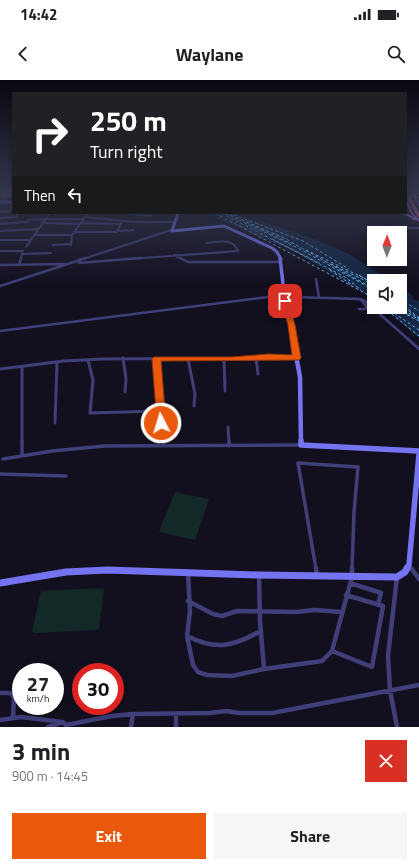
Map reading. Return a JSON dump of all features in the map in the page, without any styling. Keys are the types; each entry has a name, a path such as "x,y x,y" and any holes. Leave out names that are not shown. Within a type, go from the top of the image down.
{"main road":[{"path":"0,583 78,571 107,570 317,576 351,580 397,578 405,572 409,565 419,452 302,445 300,377 284,295 281,262 277,252 272,248 224,226 174,231 171,230 174,223"},
{"path":"416,475 419,480"},
{"path":"414,507 419,501"}],"street":[{"path":"19,265 24,250 41,224 43,223"},
{"path":"53,245 71,244 72,235 80,223"},
{"path":"88,223 120,224 118,231"},
{"path":"407,228 419,228"},
{"path":"0,232 17,229 38,229"},
{"path":"75,232 134,230"},
{"path":"1,285 171,230"},
{"path":"34,235 72,235"},
{"path":"0,240 31,240"},
{"path":"80,260 79,262 238,251 238,248 228,241 206,243"},
{"path":"0,251 24,250 51,253"},
{"path":"174,255 185,261 191,262 281,262"},
{"path":"0,265 66,264"},
{"path":"316,279 319,298"},
{"path":"0,331 284,295"},
{"path":"291,309 290,298 360,299 365,301 419,349"},
{"path":"359,309 367,309 367,306 360,299"},
{"path":"0,369 57,362 123,358 296,358"},
{"path":"123,358 126,379 125,392"},
{"path":"256,358 258,374"},
{"path":"157,359 160,412 164,446"},
{"path":"188,359 195,394 194,406"},
{"path":"224,359 225,391"},
{"path":"88,360 94,379 93,395 89,411 90,413 160,412"},
{"path":"56,422 57,362"},
{"path":"22,367 22,456"},
{"path":"228,427 229,446"},
{"path":"3,459 87,447 302,445"},
{"path":"188,572 188,601 190,611 187,636 194,669 201,674 232,676 252,673 264,669 322,661 332,651 351,580 354,512 358,468 298,463 317,576"},
{"path":"0,474 66,476"},
{"path":"409,565 419,579"},
{"path":"259,575 264,669"},
{"path":"397,578 388,656 390,690 397,727"},
{"path":"351,580 382,593 378,605"},
{"path":"332,651 372,667 383,606 346,595"},
{"path":"188,601 213,614 222,616 237,612 296,612 314,610 342,612"},
{"path":"187,636 198,643 222,647 239,642 261,631"},
{"path":"48,727 133,714 210,713 226,711 272,713 419,685"},
{"path":"0,693 10,693 14,697 13,718"},
{"path":"131,727 133,714"},
{"path":"176,714 176,727"},
{"path":"0,720 13,718 34,718 65,725"}],"green space":[{"path":"175,492 209,499 195,540 159,532"},
{"path":"104,589 99,629 36,633 32,631 41,591"}],"water":[{"path":"228,223 266,223 307,236 349,254 380,274 367,274 367,295 295,252"},
{"path":"407,292 412,295 413,299 419,301 419,338 390,314 407,314"}],"ferry route":[{"path":"234,223 367,294"},
{"path":"241,223 345,277 361,290"},
{"path":"246,223 296,247 367,286"},
{"path":"248,223 292,244"},
{"path":"250,223 284,238 367,285"},
{"path":"256,223 303,241 349,269"},
{"path":"272,239 321,264"},
{"path":"306,250 365,279"},
{"path":"331,264 367,282"},
{"path":"330,270 352,285"},
{"path":"359,275 365,279"},
{"path":"407,303 419,311"},
{"path":"407,308 419,318"},
{"path":"407,310 419,319"},
{"path":"407,312 419,320"},
{"path":"407,313 412,317"},
{"path":"392,314 419,336"},
{"path":"395,314 419,330"},
{"path":"406,314 419,321"}],"route":[{"path":"161,423 157,359 296,358 291,325 285,301"}]}
